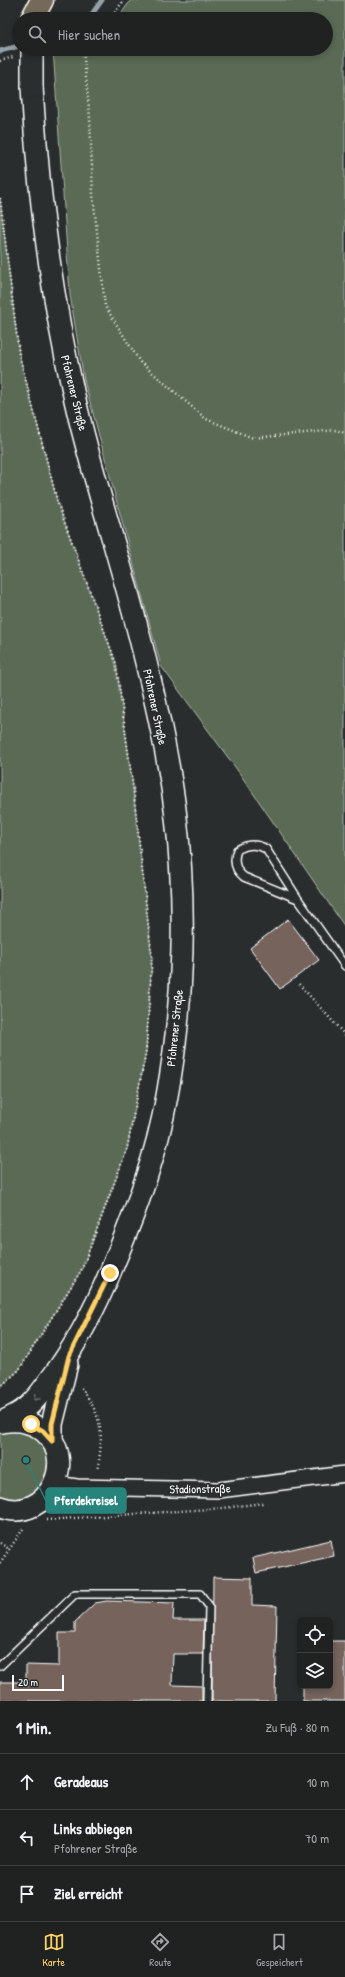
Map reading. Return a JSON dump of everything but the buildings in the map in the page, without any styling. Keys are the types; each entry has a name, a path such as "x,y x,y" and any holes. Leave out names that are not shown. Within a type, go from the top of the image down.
{"highway":[{"path":"36,12 42,0"}],"main road":[{"path":"32,0 32,12"},
{"name":"Pfohrener Straße","path":"32,56 32,87 43,218 62,338 76,405 136,622 156,706 175,808 182,904 179,994 174,1050 167,1097 143,1187 122,1245 66,1365 52,1424 52,1441"},
{"name":"Pfohrener Straße","path":"2,1422 24,1410 66,1365"},
{"path":"0,1507 6,1509 21,1509 35,1505 47,1496 55,1484 59,1470 58,1455 52,1441 43,1431 31,1424 18,1420 2,1422"}],"street":[{"name":"Stadionstraße","path":"55,1484 93,1487 219,1490 345,1474"}],"lane":[{"path":"298,899 244,877 239,873 235,865 234,856 237,850 250,845 259,845 266,849 298,899 345,966"},
{"path":"0,1666 75,1594 200,1594 209,1606 207,1701"}],"path":[{"path":"115,12 124,0"},
{"path":"84,56 90,118 93,195 105,306 140,362 206,419 253,438 336,430 345,433"},
{"path":"0,198 19,354 58,504 116,663 133,787 152,958 146,1051 127,1149 82,1269 19,1370 0,1387"},
{"path":"299,984 345,1035"},
{"path":"66,1365 92,1403 98,1419 101,1445 93,1487"},
{"path":"44,1520 223,1508 269,1502"},
{"path":"0,1563 24,1528"},
{"path":"0,1543 9,1549"}],"green space":[{"path":"131,0 345,0 345,927 238,771 161,666 84,380 70,295 53,56 333,56 333,12 122,12"},
{"path":"0,198 19,354 58,504 116,663 133,787 152,958 146,1051 127,1149 82,1269 19,1370 0,1387"},
{"path":"13,1426 45,1442 52,1466 43,1489 21,1502 0,1500 0,1428"}],"waterway":[{"path":"93,12 102,0"},
{"path":"0,51 12,48"}],"place":[{"name":"Pferdekreisel","path":"26,1460"}],"route":[{"path":"31,1424 43,1431 52,1441 52,1424 69,1356 110,1273"}]}
